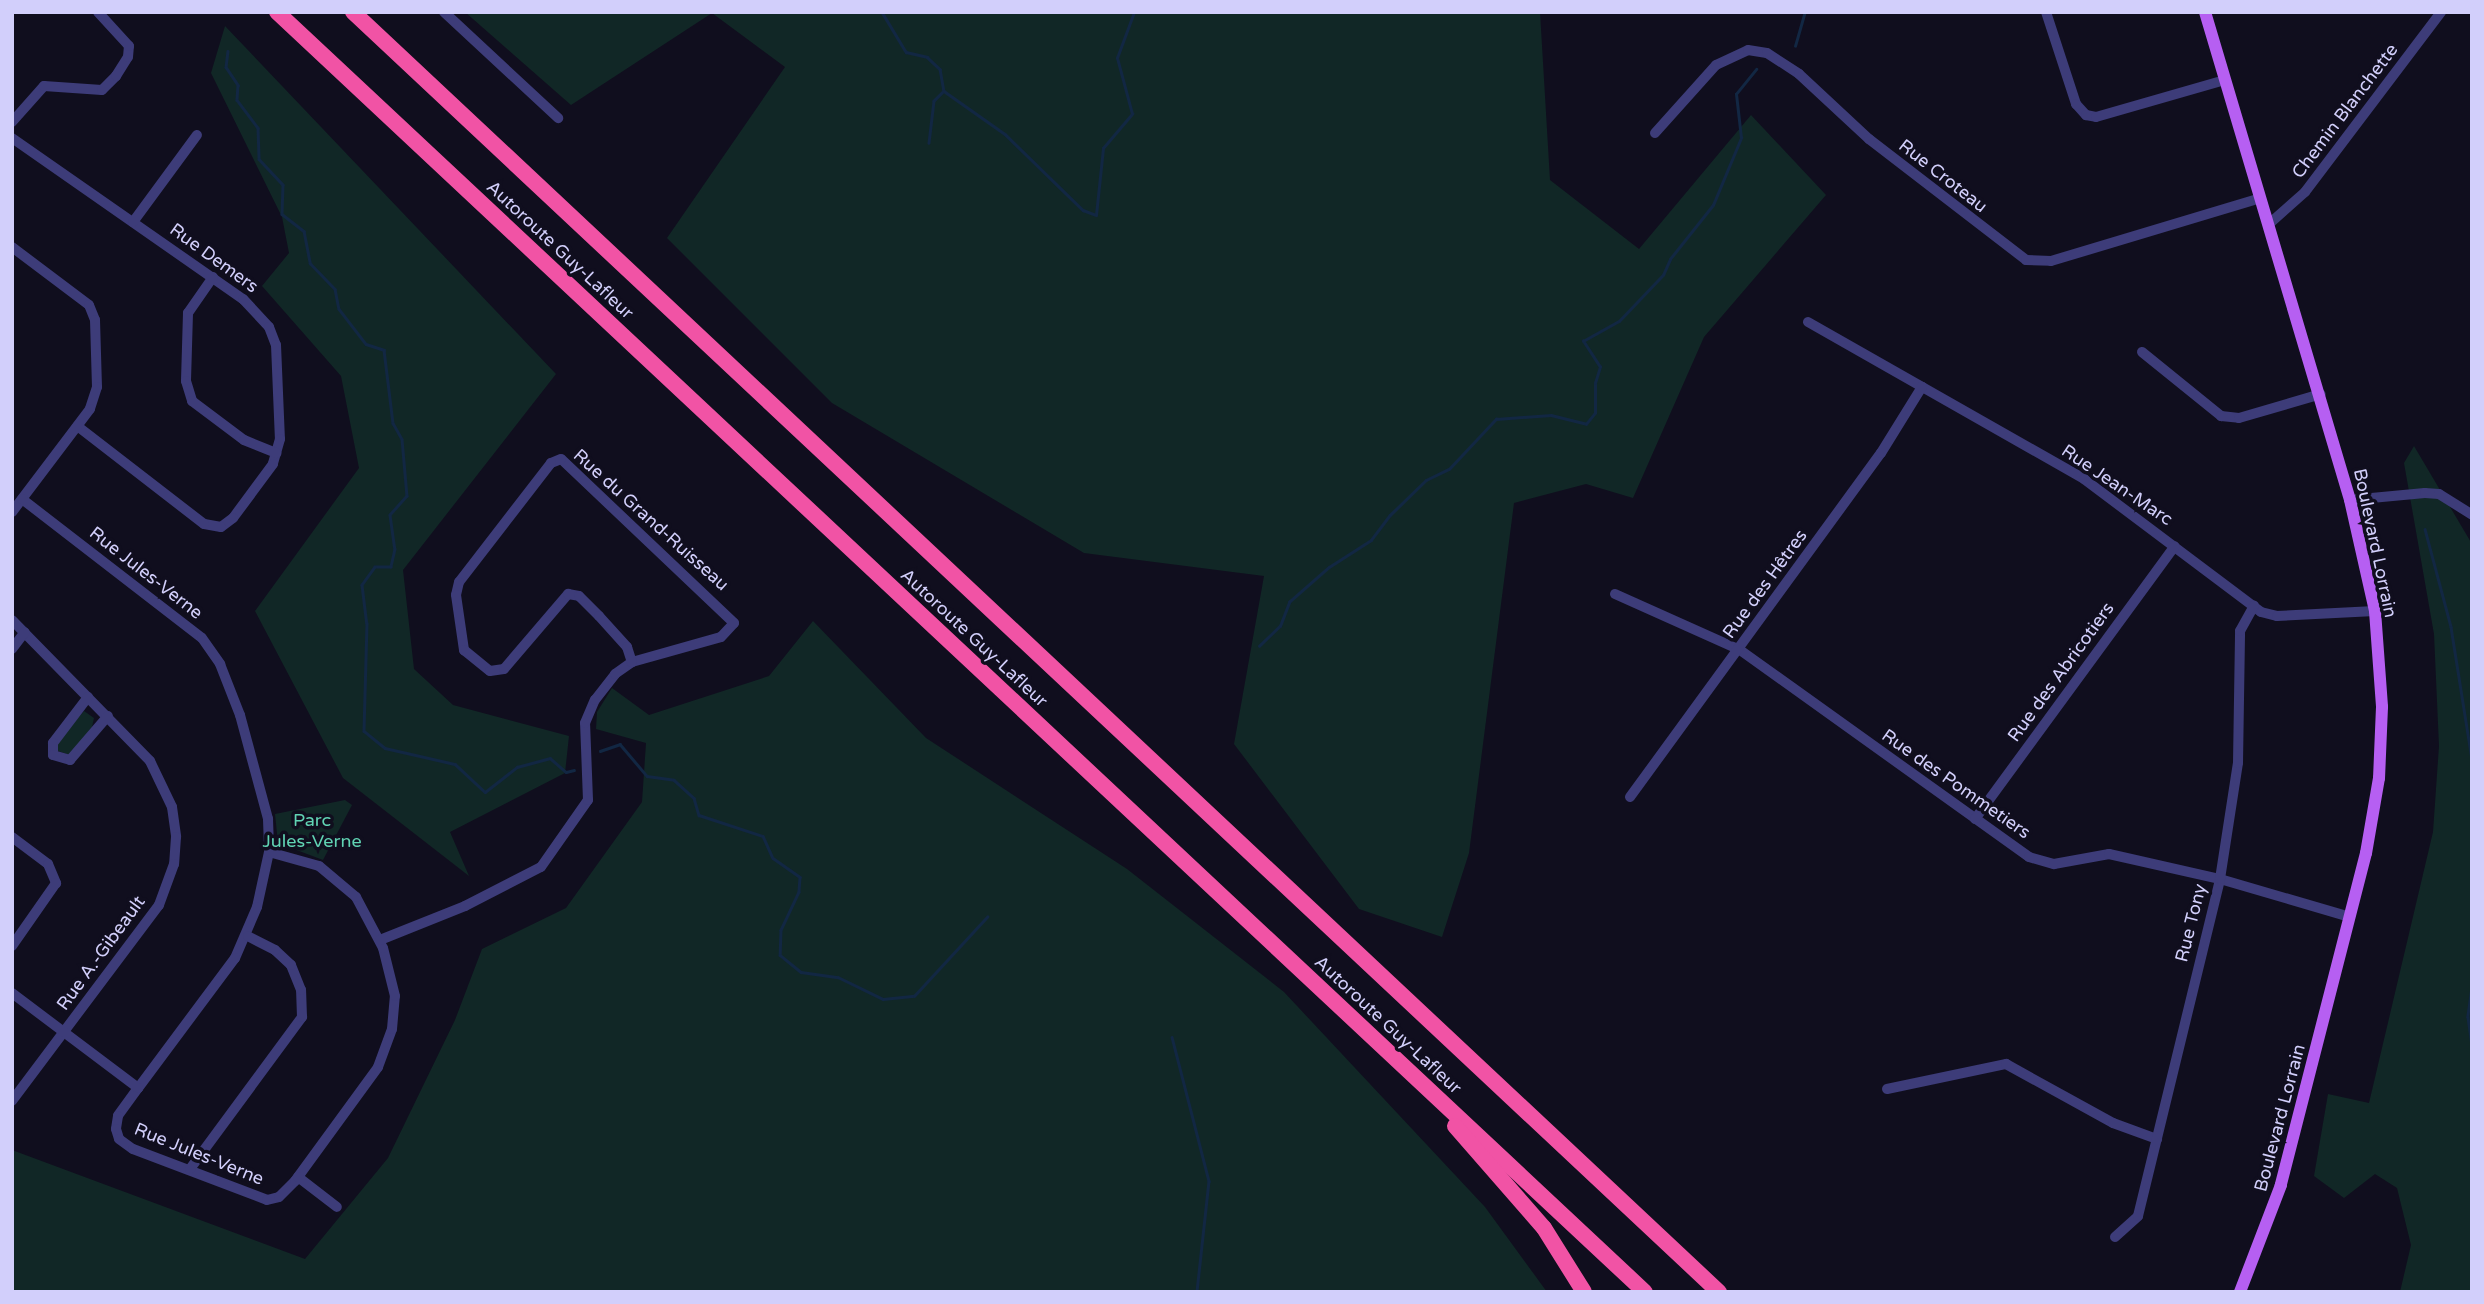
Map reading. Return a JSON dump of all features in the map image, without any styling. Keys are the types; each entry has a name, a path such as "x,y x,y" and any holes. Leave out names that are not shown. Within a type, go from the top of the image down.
{"highway":[{"name":"Autoroute Guy-Lafleur","path":"277,12 1645,1292"},
{"name":"Autoroute Guy-Lafleur","path":"353,12 1719,1292"},
{"path":"1383,1046 1537,1219 1584,1292"}],"main road":[{"name":"Boulevard Lorrain","path":"2205,12 2321,394 2350,500 2375,611 2382,707 2379,778 2350,917 2281,1185 2240,1292"}],"street":[{"path":"12,122 44,86 102,90 116,76 128,57 129,46 98,12"},
{"path":"444,12 558,118"},
{"path":"2046,12 2076,104 2086,115 2096,117 2225,80"},
{"name":"Chemin Blanchette","path":"2269,224 2312,184 2441,12"},
{"name":"Rue Croteau","path":"1655,133 1716,65 1748,50 1767,53 1800,74 1869,139 2026,260 2051,261 2261,198"},
{"path":"133,222 197,135"},
{"name":"Rue Demers","path":"12,138 213,277 258,313 276,345 276,453 269,471 233,518 215,528 204,524 77,426"},
{"path":"12,247 78,292 93,311 97,387 94,402 12,512"},
{"path":"213,277 188,313 186,381 192,401 244,440 276,453"},
{"name":"Rue Jean-Marc","path":"1808,322 2084,479 2254,606 2277,616 2375,611"},
{"path":"2142,352 2221,416 2239,418 2321,394"},
{"name":"Rue des Hêtres","path":"1630,797 1740,650 1881,453 1922,387"},
{"name":"Rue du Grand-Ruisseau","path":"380,940 466,906 541,867 589,800 585,723 595,700 615,674 632,662 721,638 734,623 561,459 551,463 459,582 456,595 464,650 490,671 504,669 568,594 579,596 599,616 627,647 632,662"},
{"path":"2350,500 2439,494 2472,515"},
{"name":"Rue Jules-Verne","path":"22,499 208,645 229,683 259,773 269,852 248,936 118,1116 119,1139 132,1149 267,1200 279,1198 298,1177 378,1067 387,1046 395,996 380,940 356,897 335,877 310,862 269,852"},
{"name":"Rue des Abricotiers","path":"1975,819 2175,546"},
{"name":"Rue des Pommetiers","path":"1615,594 1740,650 2029,857 2054,863 2109,854 2220,879 2350,917"},
{"name":"Rue Tony","path":"2115,1237 2138,1216 2220,879 2238,763 2240,631 2254,606"},
{"name":"Rue A.-Gibeault","path":"12,620 144,754 162,779 175,822 174,864 159,905 12,1101"},
{"path":"12,649 25,632"},
{"path":"89,697 53,743 53,755 70,760 108,716"},
{"path":"12,837 48,864 56,883 12,946"},
{"path":"190,1169 302,1017 301,990 291,965 282,954 248,936"},
{"path":"12,993 138,1088"},
{"path":"1887,1089 2006,1064 2113,1123 2157,1139"},
{"path":"298,1177 337,1207"}],"green space":[{"path":"465,12 1540,12 1550,180 1639,249 1751,115 1826,195 1704,337 1633,498 1586,484 1514,503 1469,853 1442,937 1359,909 1234,744 1264,576 1084,553 832,403 667,238 785,67 712,13 571,105"},
{"path":"225,26 556,374 403,570 414,669 453,705 569,736 565,773 450,832 469,876 343,778 255,611 359,468 341,376 262,286 289,253 282,217 211,73"},
{"path":"2414,446 2472,544 2472,1292 2400,1292 2411,1245 2397,1188 2375,1174 2344,1198 2314,1176 2328,1094 2369,1103 2433,832 2439,746 2434,634 2404,463"},
{"path":"813,621 926,738 1127,869 1284,992 1485,1207 1547,1292 12,1292 12,1150 305,1259 388,1158 455,1020 482,949 566,908 642,802 646,743 596,729 597,712 612,688 649,715 769,676"},
{"path":"84,711 94,718 92,727 70,755 58,751 57,742"},
{"name":"Parc Jules-Verne","path":"345,800 352,805 323,860 278,843 275,814"}],"waterway":[{"path":"882,12 906,52 927,57 940,69 944,91 934,101 929,143"},
{"path":"944,91 1005,134 1083,210 1096,215 1103,148 1132,114 1117,58 1134,12"},
{"path":"1795,46 1805,12"},
{"path":"228,51 226,67 238,85 237,100 258,128 259,159 283,185 282,214 304,231 310,263 335,289 339,309 366,344 384,350 393,423 402,439 407,496 390,515 395,549 391,567 375,567 362,585 367,623 364,731 385,748 455,764 485,792 517,767 550,758 566,772 574,770"},
{"path":"1259,646 1280,626 1289,602 1329,567 1371,540 1390,515 1426,480 1449,469 1496,419 1551,415 1586,424 1595,413 1595,383 1600,367 1583,341 1619,321 1663,275 1670,259 1713,205 1741,138 1736,94 1756,69"},
{"path":"2425,529 2451,627 2472,760"},
{"path":"600,751 620,744 647,776 674,780 694,798 699,815 763,836 773,858 800,877 799,892 781,930 780,955 801,972 838,977 883,999 914,996 987,917"},
{"path":"2472,987 2468,1017 2472,1047"},
{"path":"1172,1037 1209,1181 1197,1292"},
{"path":"2472,1154 2472,1163"}]}
